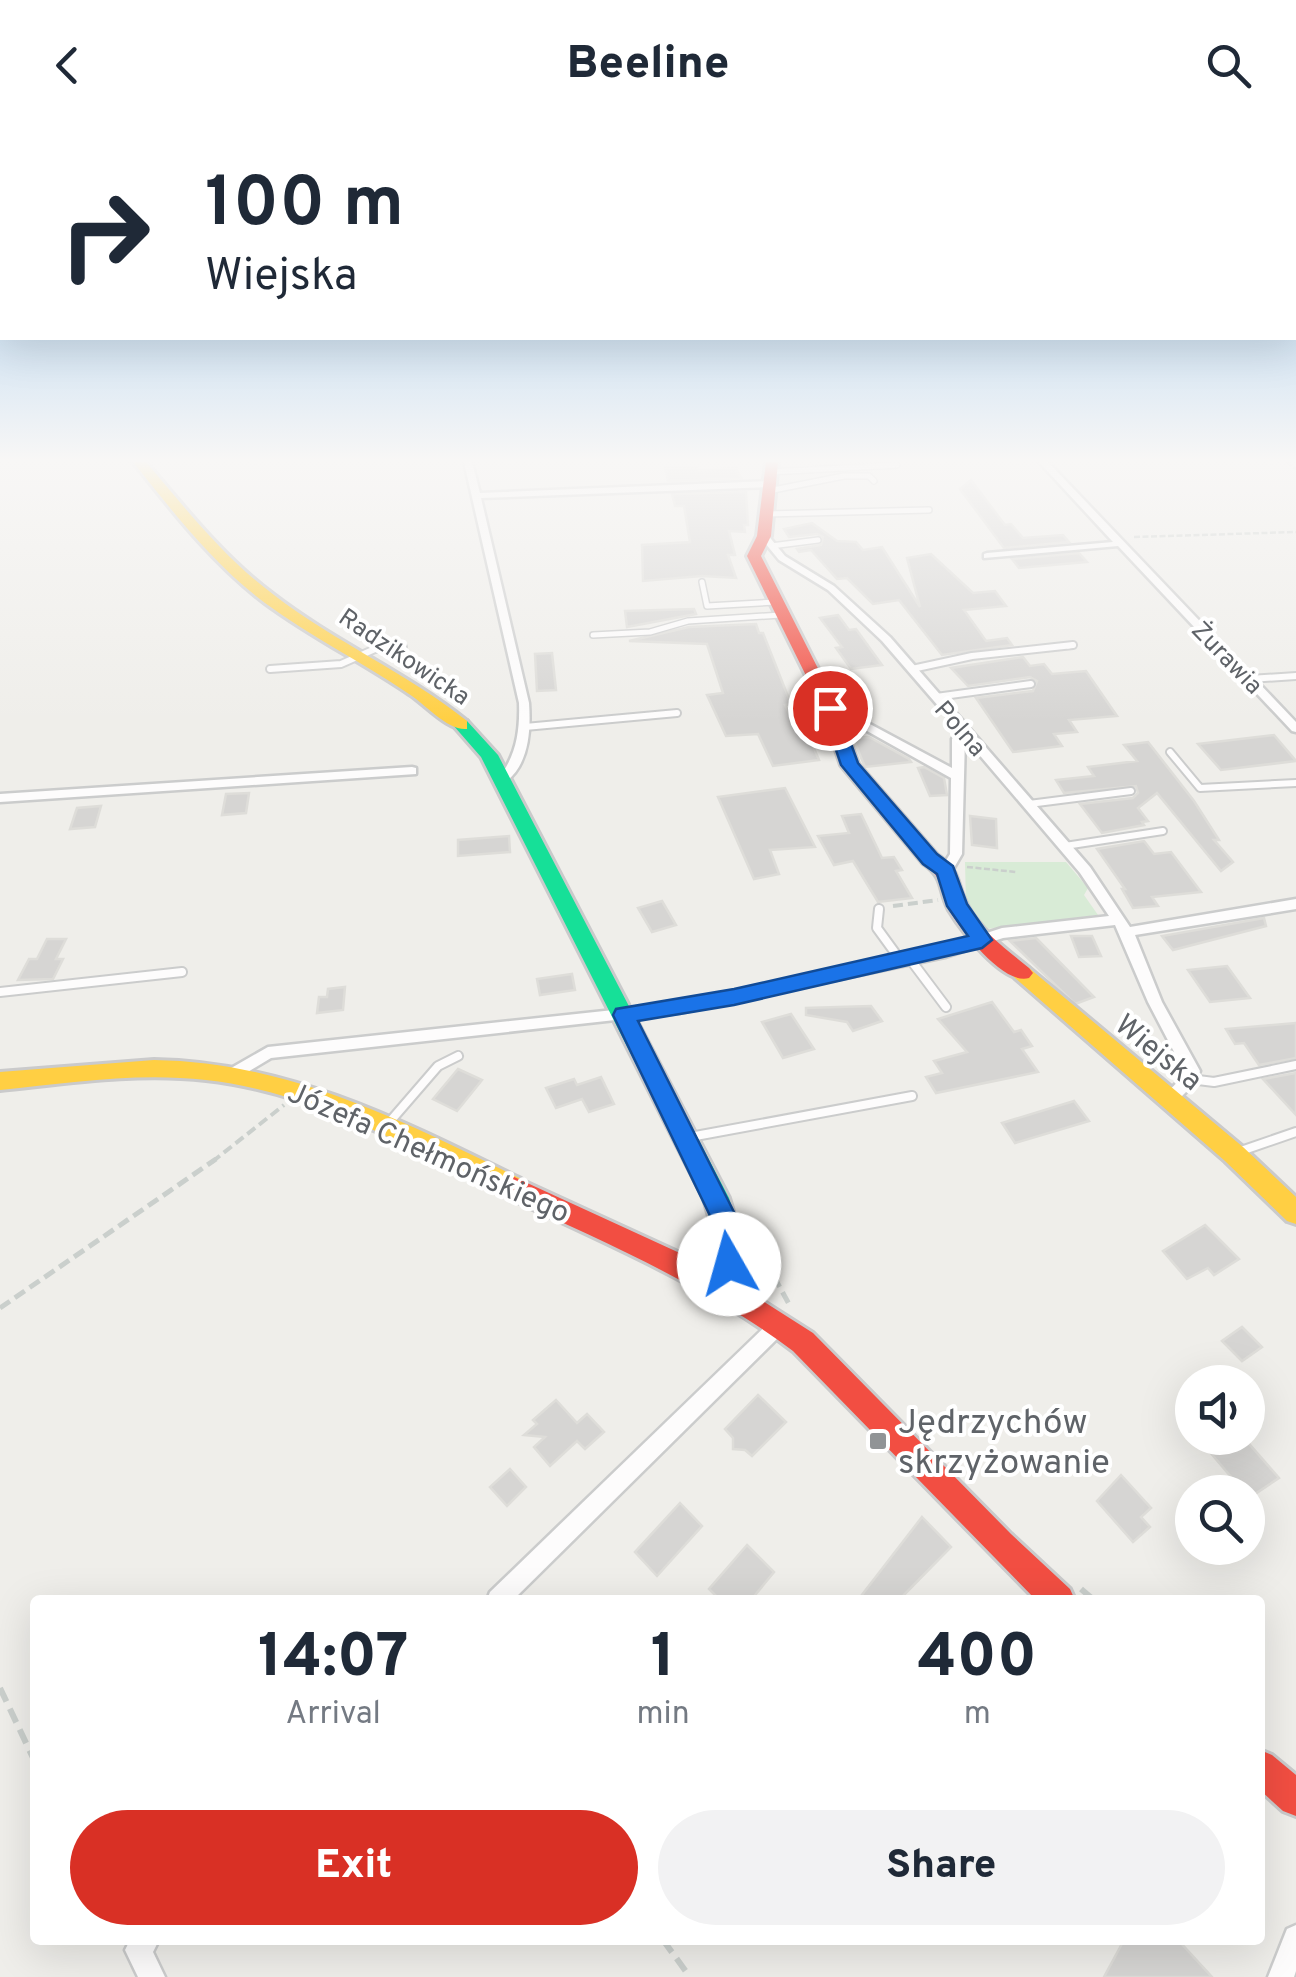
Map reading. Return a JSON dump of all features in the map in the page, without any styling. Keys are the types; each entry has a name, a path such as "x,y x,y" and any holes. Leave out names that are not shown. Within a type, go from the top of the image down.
{"street":[{"name":"Radzikowicka","path":"218,548 253,586 451,716 480,744 504,779 727,1224 729,1264 720,1285"},
{"name":"Radzikowicka","path":"487,548 520,686 525,727 518,760 504,779"},
{"path":"771,548 778,608 834,718 850,765 930,859 949,868 958,739 964,731"},
{"path":"779,548 782,558"},
{"name":"Polna","path":"779,548 782,558 831,588 863,615 1065,846 1123,926 1166,1025 1192,1071 1190,1079"},
{"path":"987,556 1054,548"},
{"name":"Żurawia","path":"1123,548 1296,728"},
{"path":"834,718 864,725 958,777"},
{"path":"0,798 412,771"},
{"name":"Wiejska","path":"949,868 954,898 982,940 1234,1154 1296,1213"},
{"path":"231,1074 268,1053 697,1004 1039,928 1123,926 1296,904"},
{"name":"Józefa Chełmońskiego","path":"0,1072 1,1080 136,1069 231,1074 296,1090 385,1127 720,1285 789,1320 1054,1595"},
{"path":"1169,1100 1190,1079"},
{"path":"503,1595 789,1320"},
{"path":"1265,1771 1296,1798"},
{"path":"1281,1977 1296,1938"},
{"path":"142,1945 152,1977"}],"lane":[{"path":"702,582 707,606 778,608"},
{"path":"593,636 650,632 688,620 778,608"},
{"path":"912,669 972,656 1073,645"},
{"path":"270,669 341,664 375,649 402,647"},
{"path":"1250,679 1296,676"},
{"path":"935,698 1031,684"},
{"path":"525,727 676,712"},
{"path":"1170,752 1200,788 1296,783"},
{"path":"1029,804 1132,792"},
{"path":"1065,846 1163,831"},
{"path":"879,909 878,928 946,1007"},
{"path":"0,992 182,972"},
{"path":"385,1127 438,1066 458,1056"},
{"path":"1190,1079 1214,1082 1296,1065"},
{"path":"685,1138 912,1096"},
{"path":"1234,1154 1296,1132"}],"path":[{"path":"949,868 1016,872"},
{"path":"879,909 954,898"},
{"path":"0,1308 241,1142 274,1116 296,1090"},
{"path":"743,1218 789,1320"},
{"path":"0,1688 30,1751"},
{"path":"667,1945 690,1977"}],"green space":[{"path":"965,862 1066,862 1088,888 1084,895 1098,915 987,929 966,903"}],"building":[{"path":"642,548 733,548 735,555 728,555 736,578 702,576 643,581"},
{"path":"883,548 920,607 907,558 931,554 973,593 995,591 1006,606 964,610 986,641 1007,638 1012,645 942,655 899,600 873,604 847,578 837,579 811,550 797,549"},
{"path":"1079,553 1087,562 1019,568 1012,559"},
{"path":"694,609 696,614 627,627 625,611"},
{"path":"838,615 849,630 856,629 882,665 851,669 836,648 842,647 820,618"},
{"path":"756,624 791,704 785,705 798,732 807,732 819,760 773,766 758,734 726,736 707,695 723,693 707,644 629,641 689,627"},
{"path":"552,653 556,690 537,691 535,654"},
{"path":"1023,657 1030,666 1044,664 1052,674 1086,671 1117,716 1069,720 1077,732 1054,734 1062,746 1013,752 976,698 1033,691 1037,681 1030,677 968,686 951,668"},
{"path":"1274,735 1296,761 1221,770 1198,744"},
{"path":"869,737 911,762 865,767 853,738"},
{"path":"1148,742 1194,801 1219,840 1214,840 1233,862 1221,871 1157,793 1138,808 1148,821 1142,822 1144,825 1102,833 1080,804 1133,798 1138,793 1136,786 1064,793 1056,780 1094,776 1088,767 1137,761 1124,745"},
{"path":"924,767 944,778 947,795 930,796 918,768"},
{"path":"785,788 815,847 770,850 779,874 754,879 718,797"},
{"path":"249,793 246,813 222,815 226,794"},
{"path":"101,806 95,827 70,829 77,808"},
{"path":"861,814 882,858 894,857 902,870 896,871 912,898 878,902 853,861 834,865 818,836 849,833 842,816"},
{"path":"970,816 996,819 997,848 972,845"},
{"path":"509,836 510,852 458,856 458,840"},
{"path":"1144,841 1154,854 1171,852 1201,892 1152,897 1158,906 1133,908 1125,889 1097,849"},
{"path":"662,901 676,925 652,932 638,908"},
{"path":"1264,918 1266,926 1173,950 1162,936"},
{"path":"1071,936 1092,936 1101,956 1079,957"},
{"path":"1036,938 1094,997 1075,1004 1010,941"},
{"path":"47,939 66,939 56,959 63,959 53,979 18,980 29,959 37,959"},
{"path":"1227,966 1250,998 1210,1002 1188,970"},
{"path":"572,974 575,990 540,995 537,979"},
{"path":"345,987 343,1010 317,1013 319,997 327,997 328,989"},
{"path":"992,1002 1014,1032 1021,1030 1032,1046 1022,1049 1038,1072 936,1093 926,1077 942,1073 934,1061 967,1052 938,1019"},
{"path":"871,1006 882,1021 853,1031 847,1022 806,1015 806,1008"},
{"path":"791,1014 814,1049 783,1058 762,1022"},
{"path":"1296,1023 1296,1058 1259,1065 1244,1043 1235,1044 1226,1029"},
{"path":"458,1069 482,1080 457,1111 433,1099"},
{"path":"1296,1073 1296,1115 1263,1079"},
{"path":"601,1077 614,1104 589,1112 582,1099 556,1108 546,1088 574,1079 577,1085"},
{"path":"1074,1101 1089,1121 1015,1143 1002,1123"},
{"path":"1205,1225 1239,1259 1214,1275 1208,1268 1187,1279 1163,1251"},
{"path":"1242,1327 1262,1347 1242,1361 1222,1341"},
{"path":"758,1395 786,1422 752,1456 745,1450 733,1449 733,1438 725,1429"},
{"path":"556,1400 577,1423 587,1414 604,1432 585,1449 577,1441 550,1466 534,1447 545,1437 524,1435 537,1424 533,1420"},
{"path":"1212,1455 1259,1455 1279,1478 1265,1487 1265,1475 1229,1475"},
{"path":"510,1469 526,1487 507,1506 490,1487"},
{"path":"1121,1475 1151,1508 1141,1517 1150,1527 1133,1542 1097,1501"},
{"path":"680,1503 702,1526 657,1576 635,1552"},
{"path":"922,1517 951,1547 904,1595 862,1595"},
{"path":"747,1545 774,1572 755,1595 715,1595 709,1589"},
{"path":"1121,1945 1183,1945 1212,1977 1104,1977"}],"traffic: fast":[{"path":"461,725 489,755 716,1198 729,1241 720,1285"}],"traffic: slow":[{"path":"214,548 273,602 416,691 461,725"},
{"path":"1022,973 1234,1154 1296,1213"},
{"path":"0,1081 154,1069 247,1077 364,1115 512,1187"}],"traffic: jam":[{"path":"758,548 754,556 830,708 850,765 930,859 946,870 957,906 982,941 1022,973"},
{"path":"512,1187 699,1275 770,1317 803,1342 1054,1595"},
{"path":"1265,1771 1296,1798"}],"place":[{"name":"Jędrzychów skrzyżowanie","path":"878,1441"}],"route":[{"path":"729,1264 727,1224 624,1015 734,997 945,952 982,940 957,906 946,870 930,859 850,765 830,708"}]}
